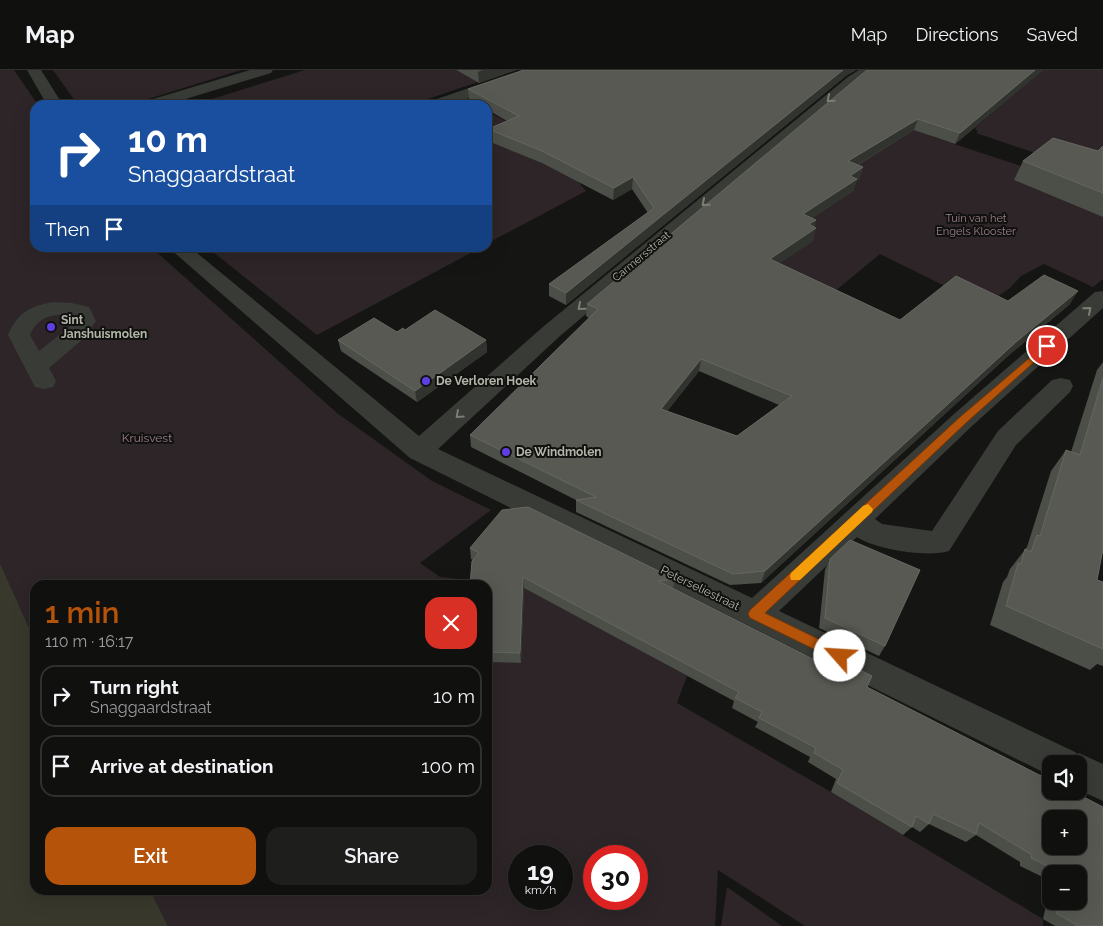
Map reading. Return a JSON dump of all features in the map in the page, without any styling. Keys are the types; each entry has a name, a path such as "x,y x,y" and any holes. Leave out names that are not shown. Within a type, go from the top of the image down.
{"street":[{"path":"34,70 52,100"},
{"path":"166,100 266,70"},
{"path":"449,100 536,70"},
{"name":"Carmersstraat","path":"419,451 567,318 753,162 853,80 869,70"},
{"path":"184,252 419,451"},
{"path":"755,614 963,420 1103,297"},
{"path":"855,521 876,535 939,543 1007,438 1061,386"},
{"name":"Peterseliestraat","path":"419,451 1045,755"},
{"path":"1087,775 1103,783"}],"green space":[{"name":"Kruisvest","path":"0,70 14,70 35,100 30,100 30,252 156,252 337,413 432,481 491,510 420,563 440,577 468,580 30,580 30,630 0,563"},
{"path":"53,70 241,70 145,100 74,100"},
{"path":"305,70 455,70 478,82 425,100 209,100"},
{"path":"1043,70 1103,70 1103,156 1056,160 976,133 978,132 975,128"},
{"path":"492,114 581,159 566,167 586,191 492,241"},
{"name":"Tuin van het Engels Klooster","path":"907,125 936,138 1103,193 1103,279 1093,287 1044,264 1021,276 1010,288 994,299 971,299 880,254 818,305 754,275 757,175"},
{"path":"213,252 473,252 317,335"},
{"path":"518,584 687,676 677,703 831,792 1043,919 1043,926 805,926 718,870 715,926 168,926 152,895 492,895 492,662 521,663"},
{"path":"727,887 782,926 721,926"}],"shaded area":[{"path":"0,563 30,630 30,895 152,895 168,926 0,926"}],"building":[{"path":"524,70 843,70 566,293 549,284 654,208 633,177 614,188 542,151 492,131 492,127 519,116 492,100 468,89"},
{"path":"867,70 1035,70 960,133 918,119 848,161 863,167 850,176 857,179 803,214 816,220 809,224 816,228 770,259 900,320 956,276 1008,301 1044,275 1078,291 1016,342 765,571 733,574 576,500 596,497 470,435 598,309 587,304","holes":["701,359 792,396 737,436 661,409"]},
{"path":"1053,138 1098,151 1103,146 1103,193 1023,161"},
{"path":"435,310 486,340 415,391 338,340 374,318 397,332 403,328 405,330"},
{"path":"1103,378 1103,549 1097,580 1103,582 1103,649 1006,606 1018,563 1021,564 1025,549 1031,552 1037,535 1040,536 1066,450 1080,455"},
{"path":"528,507 675,579 658,581 821,663 822,651 872,676 867,687 1042,776 1042,800 1087,799 1103,807 1103,926 1078,926 1056,913 1057,910 1087,910 1087,865 1045,865 1031,858 1032,855 979,823 976,834 933,814 929,824 916,816 912,827 837,783 843,770 814,753 816,748 759,718 762,712 735,698 739,692 523,577 520,653 492,652 492,580 470,580 472,561 479,553 470,548 502,510"},
{"path":"850,540 920,570 885,646 825,618 830,559"}],"slow traffic":[{"path":"796,576 868,509"}],"place":[{"name":"Sint Janshuismolen","path":"51,327"},
{"name":"De Verloren Hoek","path":"426,381"},
{"name":"De Windmolen","path":"506,452"}],"route":[{"path":"840,656 755,614 963,420 1047,346"}]}
